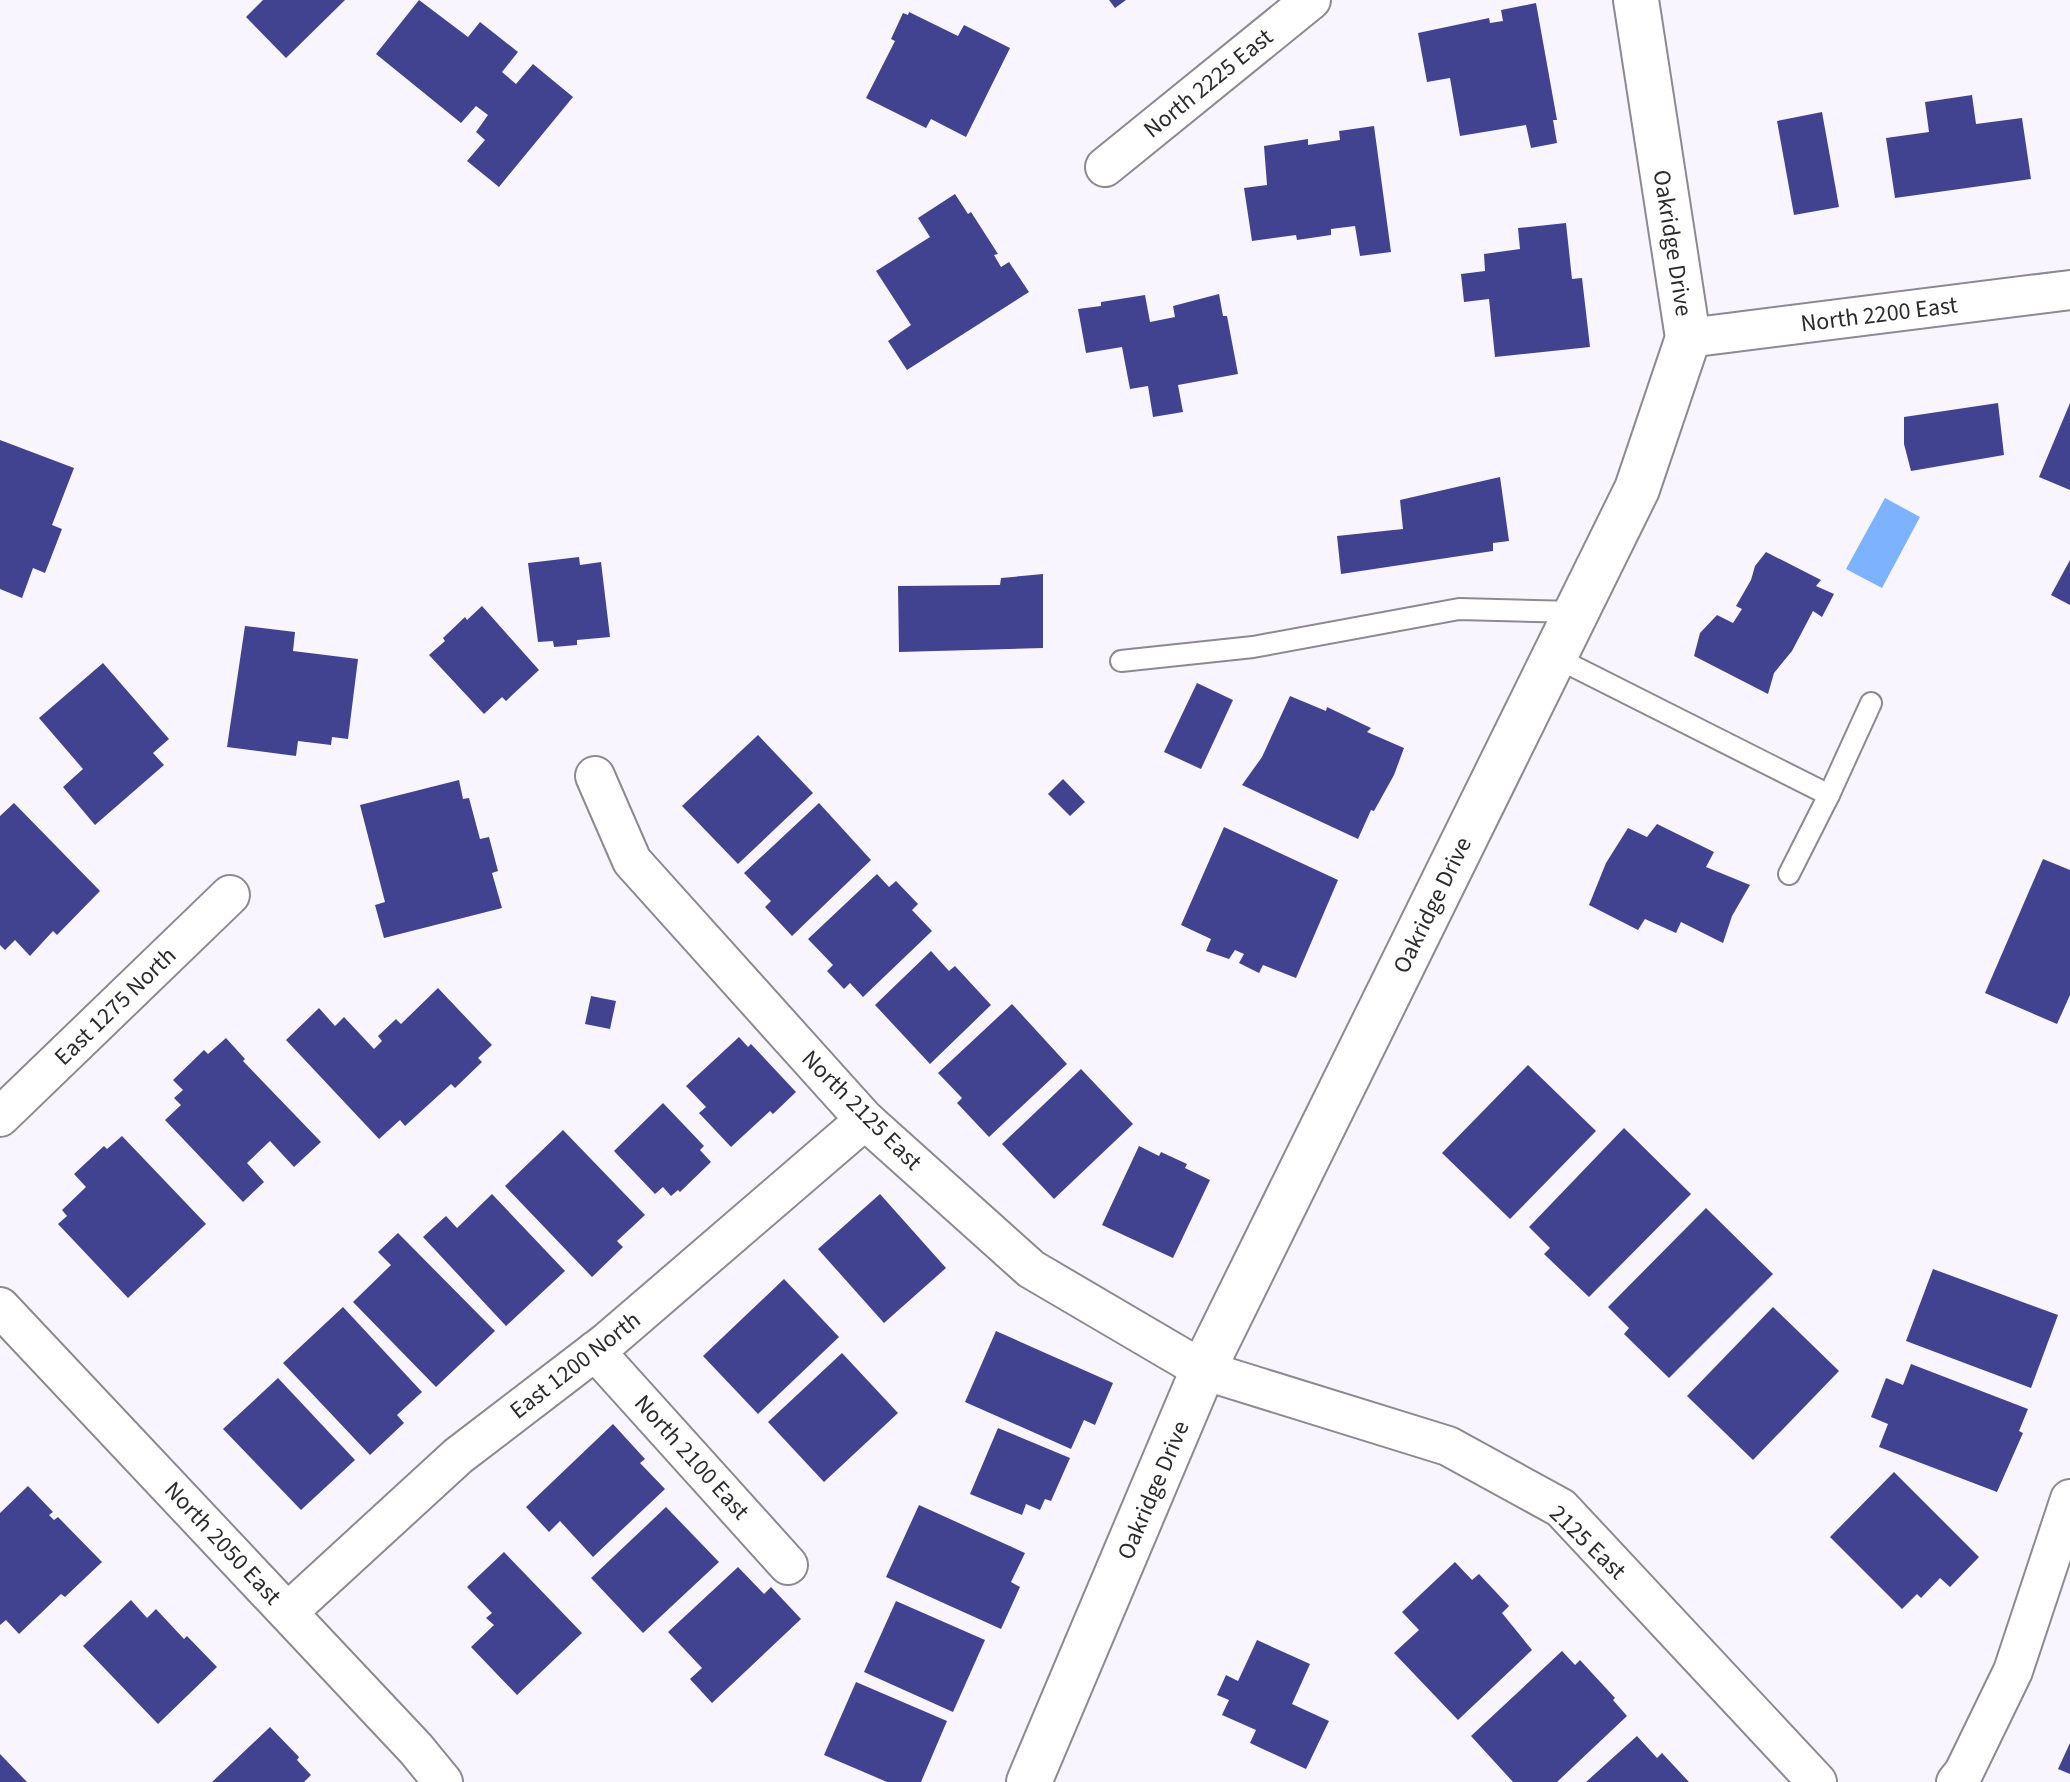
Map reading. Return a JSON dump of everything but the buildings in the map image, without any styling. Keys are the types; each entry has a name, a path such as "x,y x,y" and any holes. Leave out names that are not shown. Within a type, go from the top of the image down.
{"street":[{"name":"North 2225 East","path":"1105,167 1311,0"},
{"name":"Oakridge Drive","path":"1029,1782 1203,1370 1637,489 1688,338 1636,0"},
{"name":"North 2200 East","path":"1688,338 2070,290"},
{"name":"North 2125 East","path":"595,776 632,861 865,1120 1031,1269 1203,1370"},
{"name":"East 1275 North","path":"0,1117 230,895"},
{"name":"East 1200 North","path":"288,1612 458,1456 595,1351 865,1120"},
{"name":"North 2050 East","path":"0,1307 416,1749 443,1782"},
{"name":"North 2100 East","path":"595,1351 788,1565"},
{"name":"2125 East","path":"1203,1370 1448,1446 1561,1508 1817,1782"},
{"path":"1956,1782 1964,1772 2013,1671 2070,1499"}],"lane":[{"path":"1121,661 1253,647 1459,609 1576,612"},
{"path":"1555,657 1829,795"},
{"path":"1789,874 1871,703"}],"water":[{"path":"1885,498 1920,517 1882,588 1846,569"}]}
